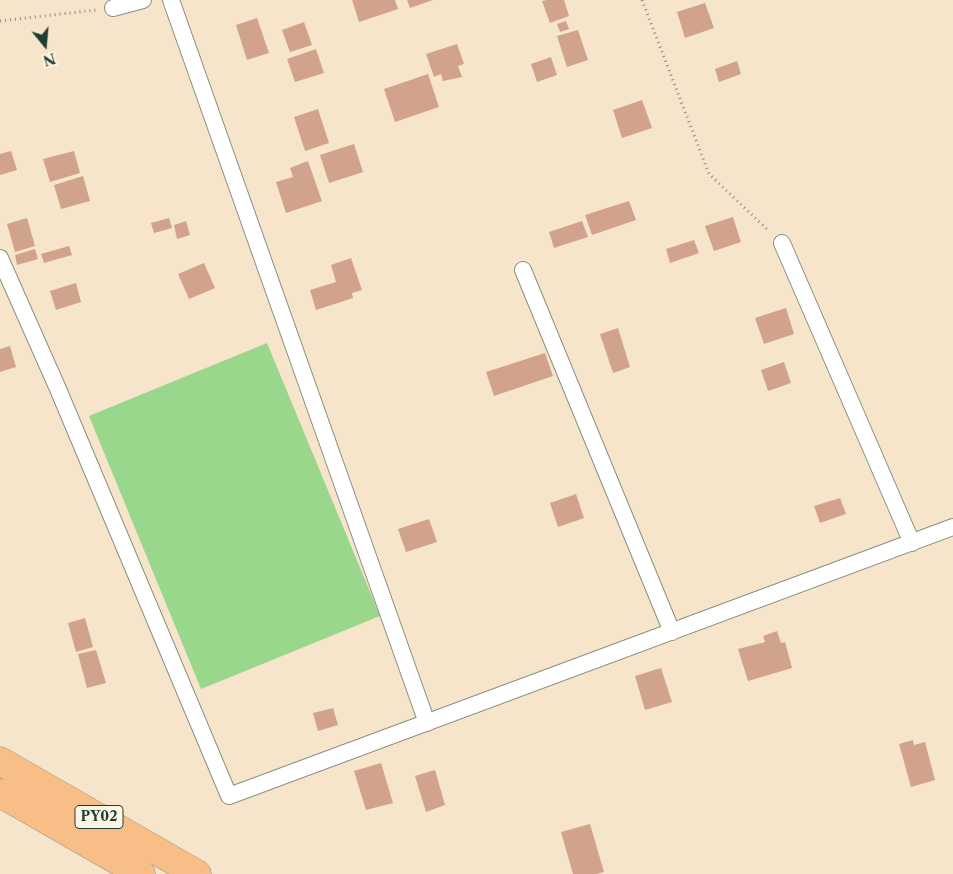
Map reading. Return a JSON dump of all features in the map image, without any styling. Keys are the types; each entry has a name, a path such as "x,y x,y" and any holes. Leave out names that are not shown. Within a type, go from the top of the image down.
{"highway":[{"name":"PY02","path":"0,761 197,874"},
{"name":"PY02","path":"0,793 141,874"}],"street":[{"path":"112,8 143,0"},
{"path":"171,0 427,723"},
{"path":"782,243 912,543"},
{"path":"0,258 3,274 58,389 229,796 953,527"},
{"path":"523,270 672,632"}],"path":[{"path":"642,0 709,174 782,243"},
{"path":"0,21 112,8"}],"green space":[{"path":"267,343 380,616 201,689 89,416"}],"building":[{"path":"352,0 395,0 398,9 359,22"},
{"path":"407,0 433,0 410,8"},
{"path":"564,0 569,16 550,23 542,1"},
{"path":"705,3 714,28 685,38 677,12"},
{"path":"257,18 269,53 247,60 236,25"},
{"path":"566,21 569,29 560,32 557,24"},
{"path":"304,22 312,45 290,52 282,30"},
{"path":"578,30 588,60 567,67 557,36"},
{"path":"457,44 464,64 458,66 462,77 443,81 441,74 434,77 426,54"},
{"path":"316,49 324,73 295,82 287,59"},
{"path":"551,57 557,75 537,82 531,64"},
{"path":"737,61 741,74 719,82 715,69"},
{"path":"428,74 439,107 395,122 384,89"},
{"path":"642,100 652,128 622,138 613,110"},
{"path":"318,109 329,143 305,151 294,117"},
{"path":"354,144 363,172 329,183 320,155"},
{"path":"11,151 17,170 0,175 0,154"},
{"path":"74,151 80,173 50,182 43,159"},
{"path":"308,161 322,201 286,213 276,182 293,177 290,168"},
{"path":"83,176 90,201 61,209 54,185"},
{"path":"629,201 636,220 592,235 585,215"},
{"path":"733,217 741,242 714,251 705,226"},
{"path":"27,218 35,246 15,252 7,224"},
{"path":"169,218 172,228 154,233 151,223"},
{"path":"186,221 190,235 177,239 174,225"},
{"path":"582,221 588,237 554,248 549,232"},
{"path":"694,240 699,253 670,263 666,249"},
{"path":"69,246 72,255 44,263 41,254"},
{"path":"35,249 38,259 17,265 15,255"},
{"path":"351,258 362,290 352,293 353,298 316,310 310,290 336,282 331,265"},
{"path":"204,263 215,288 189,299 178,274"},
{"path":"76,283 81,302 56,310 50,291"},
{"path":"786,308 794,334 764,344 755,318"},
{"path":"618,328 630,367 613,373 600,334"},
{"path":"10,346 16,367 0,372 0,349"},
{"path":"545,353 553,376 494,396 486,372"},
{"path":"784,362 791,383 768,391 761,370"},
{"path":"576,494 584,518 558,527 550,503"},
{"path":"840,498 846,514 820,523 814,506"},
{"path":"429,519 437,542 406,552 398,529"},
{"path":"85,618 93,647 76,652 68,623"},
{"path":"777,631 781,643 785,642 792,668 748,681 738,649 765,642 763,636"},
{"path":"96,650 106,683 87,688 78,654"},
{"path":"661,668 672,702 645,710 635,676"},
{"path":"333,708 338,725 318,731 313,713"},
{"path":"913,740 914,745 925,742 935,780 911,787 899,744"},
{"path":"381,763 393,803 366,810 354,771"},
{"path":"435,770 445,805 426,812 415,776"},
{"path":"590,824 604,872 573,874 561,832"}]}
